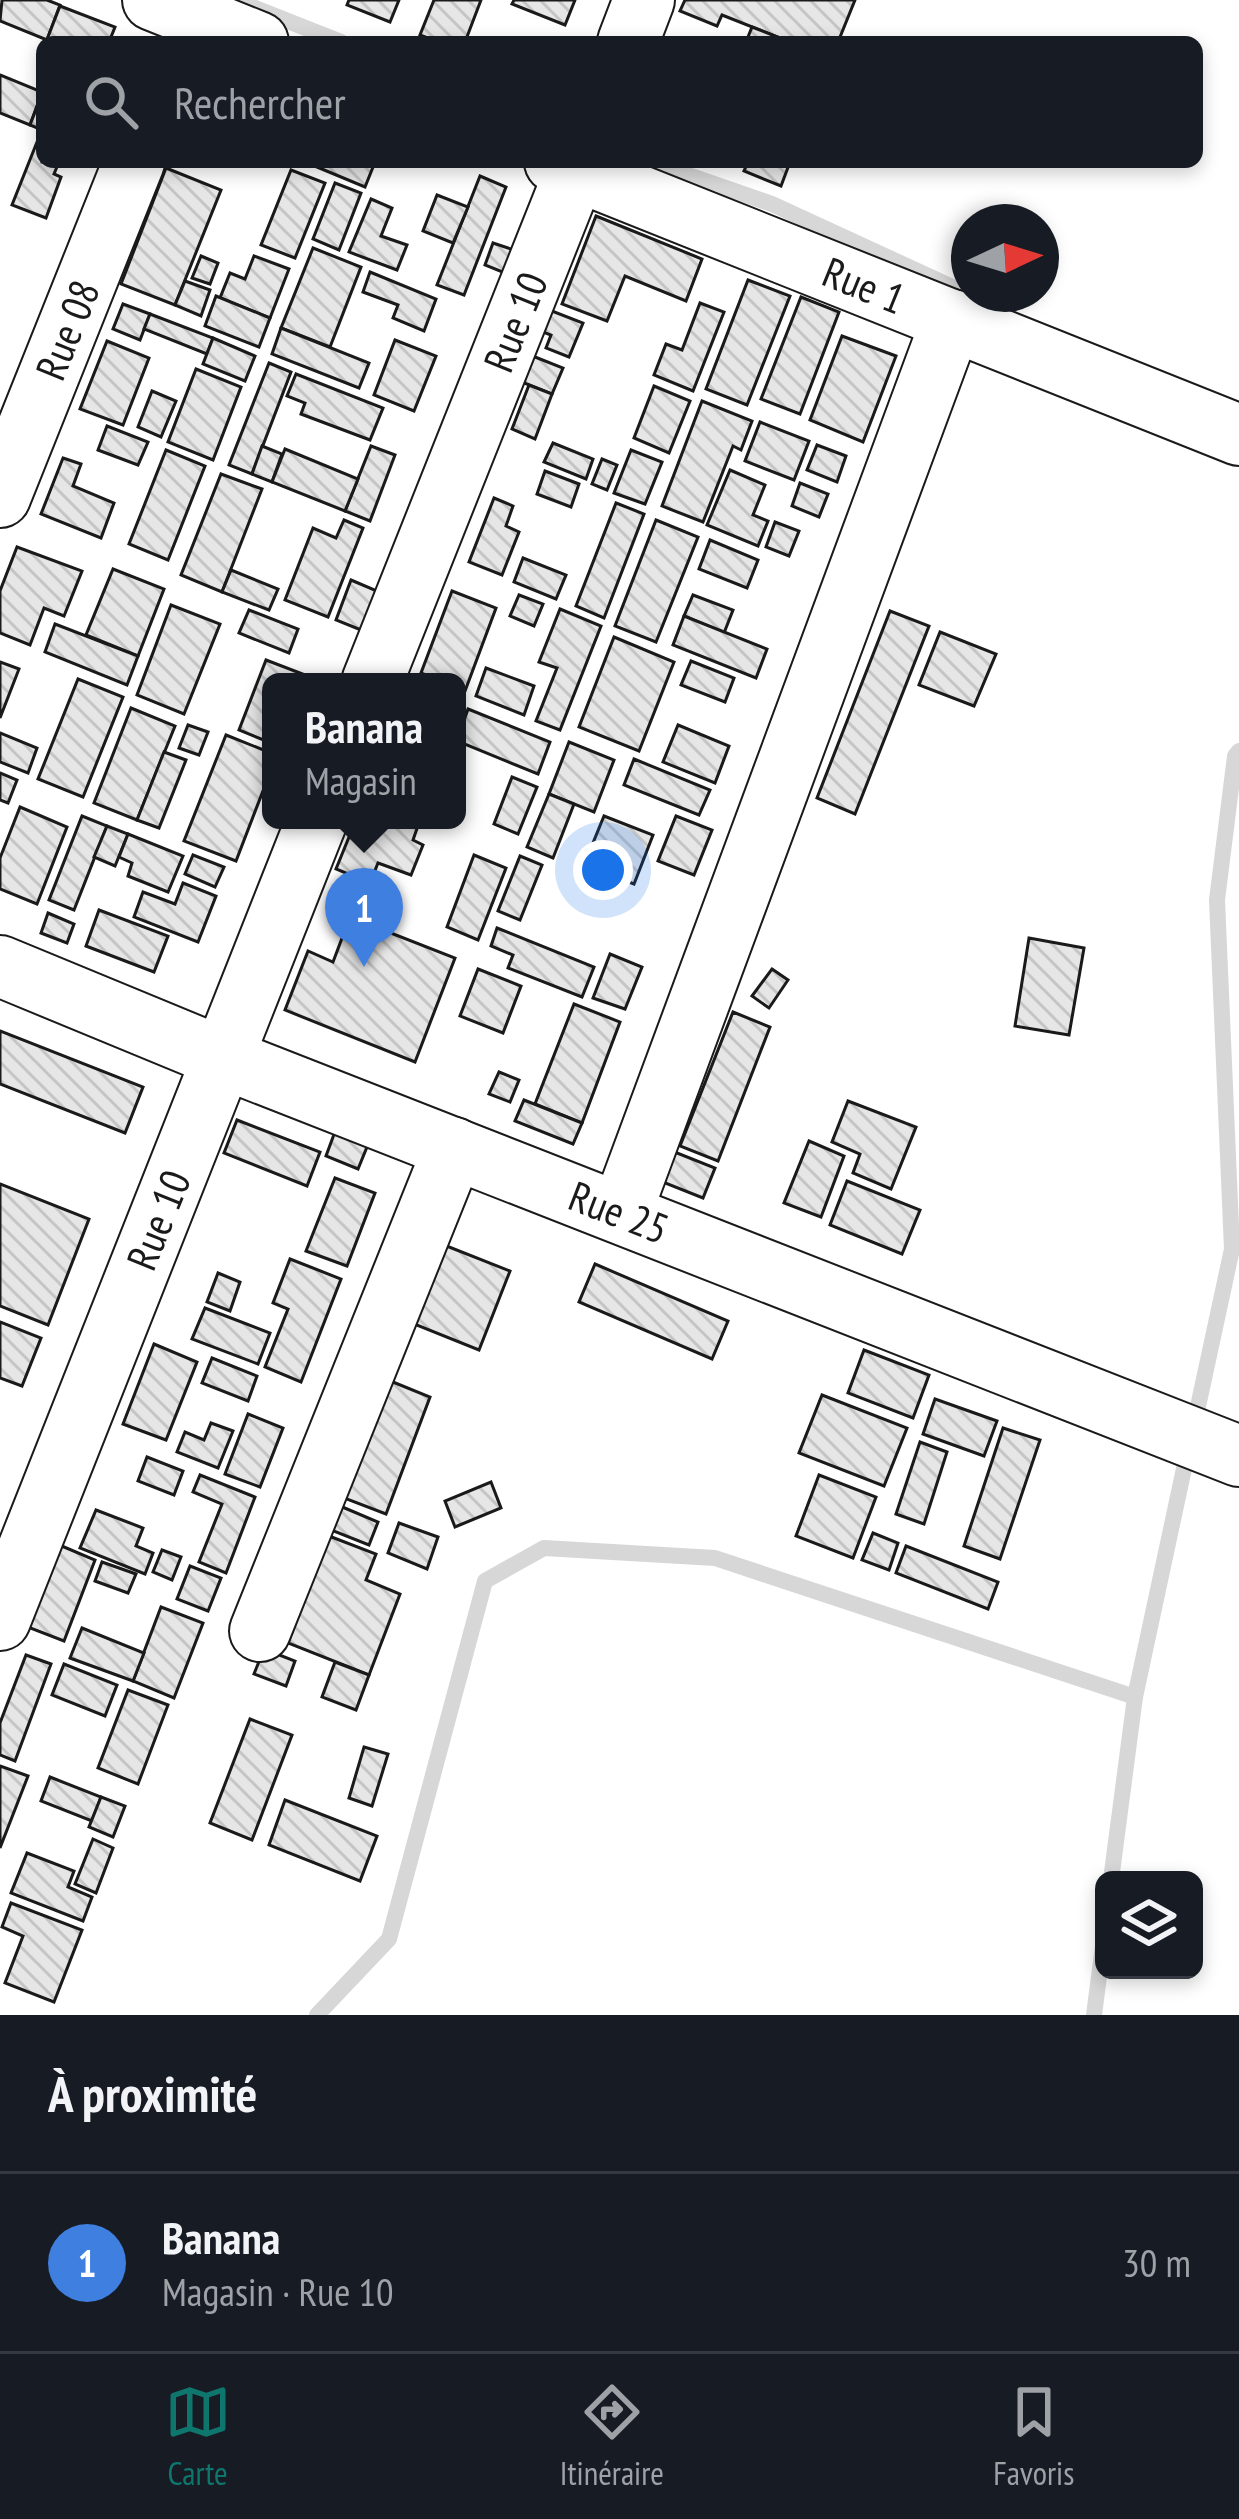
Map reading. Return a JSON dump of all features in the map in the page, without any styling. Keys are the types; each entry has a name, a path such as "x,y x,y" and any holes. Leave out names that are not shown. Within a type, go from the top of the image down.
{"street":[{"path":"630,36 644,0"},
{"path":"182,14 242,36"},
{"name":"Rue 08","path":"0,497 132,168"},
{"name":"Rue 10","path":"375,673 569,168"},
{"name":"Rue 1","path":"577,168 1239,435"},
{"path":"621,1213 952,320"},
{"name":"Rue 10","path":"0,1620 313,829"},
{"name":"Rue 25","path":"0,966 1239,1456"},
{"path":"260,1631 454,1148"}],"building":[{"path":"2,0 47,0 60,5 48,36 0,21"},
{"path":"349,0 399,0 390,22 347,5"},
{"path":"434,0 481,0 467,36 420,35"},
{"path":"514,0 575,0 565,25 512,4"},
{"path":"685,0 855,0 840,36 775,36 722,15 717,26 680,11"},
{"path":"60,6 115,27 111,36 48,36"},
{"path":"752,27 775,36 748,36"},
{"path":"0,75 36,90 30,125 0,113"},
{"path":"36,145 36,168 56,168 54,174 61,177 46,218 12,205"},
{"path":"166,168 221,190 175,305 121,284"},
{"path":"319,168 373,168 365,187"},
{"path":"745,168 788,168 781,186"},
{"path":"291,170 325,183 295,258 261,245"},
{"path":"480,176 506,187 464,295 437,285"},
{"path":"335,183 361,193 339,250 313,239"},
{"path":"437,195 468,207 453,243 423,231"},
{"path":"371,199 392,208 381,236 407,245 397,270 349,252"},
{"path":"596,216 702,259 686,301 625,276 607,321 562,304"},
{"path":"493,243 514,250 505,273 485,265"},
{"path":"313,248 361,267 330,347 281,328"},
{"path":"201,256 218,263 210,284 192,278"},
{"path":"254,256 289,269 270,318 220,298 230,273 245,279"},
{"path":"370,272 436,299 424,331 393,318 398,305 363,292"},
{"path":"748,280 790,296 747,405 706,389"},
{"path":"185,281 210,290 201,316 175,305"},
{"path":"216,296 270,318 259,347 205,326"},
{"path":"801,297 839,312 800,414 761,399"},
{"path":"700,303 724,312 693,391 654,375 666,344 682,350"},
{"path":"123,304 150,314 140,340 113,329"},
{"path":"539,306 583,323 569,357 546,348 551,335 530,327"},
{"path":"150,314 213,338 207,354 144,329"},
{"path":"281,328 369,363 359,388 272,354"},
{"path":"842,336 896,356 863,442 810,420"},
{"path":"213,338 255,356 245,381 203,364"},
{"path":"395,340 436,356 414,411 374,395"},
{"path":"107,341 149,358 123,425 80,409"},
{"path":"525,353 563,368 552,394 514,379"},
{"path":"269,363 291,372 252,474 229,465"},
{"path":"196,369 241,387 213,460 168,442"},
{"path":"296,374 383,408 370,440 301,414 305,403 287,396"},
{"path":"529,385 552,394 535,439 512,429"},
{"path":"654,386 690,401 669,453 634,438"},
{"path":"152,391 176,401 161,437 138,427"},
{"path":"702,401 752,421 741,450 733,446 703,522 662,506"},
{"path":"760,422 809,441 794,480 745,461"},
{"path":"107,426 148,442 138,465 98,450"},
{"path":"553,443 593,459 586,479 544,462"},
{"path":"817,445 846,456 837,482 807,470"},
{"path":"262,446 282,454 272,482 252,474"},
{"path":"371,446 395,455 370,521 345,511"},
{"path":"285,449 358,479 345,511 272,482"},
{"path":"166,450 205,466 168,560 129,544"},
{"path":"631,450 662,462 645,504 614,493"},
{"path":"63,458 81,464 73,486 114,503 101,538 41,514"},
{"path":"602,459 617,465 607,490 592,484"},
{"path":"730,470 765,485 753,515 768,521 758,546 707,525"},
{"path":"545,471 579,484 571,507 537,494"},
{"path":"221,474 262,489 222,592 181,575"},
{"path":"800,483 828,494 819,517 792,506"},
{"path":"494,498 513,506 506,526 519,532 502,575 469,562"},
{"path":"616,503 644,514 604,618 576,606"},
{"path":"344,520 363,528 328,617 285,600 313,528 336,538"},
{"path":"656,520 698,537 656,642 615,626"},
{"path":"775,522 799,531 789,556 766,547"},
{"path":"710,540 758,560 747,588 699,569"},
{"path":"17,547 82,571 64,616 44,608 30,645 0,633 0,591"},
{"path":"523,558 566,575 556,599 514,582"},
{"path":"113,569 164,589 138,656 86,635"},
{"path":"231,570 278,589 269,610 222,592"},
{"path":"351,580 377,591 361,630 336,620"},
{"path":"452,591 496,608 466,688 466,673 421,673"},
{"path":"519,595 543,604 534,626 510,616"},
{"path":"693,595 733,610 724,633 684,616"},
{"path":"171,605 220,624 184,714 137,695"},
{"path":"560,609 601,626 560,730 536,721 557,668 539,662"},
{"path":"249,610 298,629 289,653 239,633"},
{"path":"890,611 929,626 855,814 817,798"},
{"path":"684,616 767,649 756,678 673,645"},
{"path":"55,624 138,656 127,685 45,652"},
{"path":"940,632 996,654 974,706 919,685"},
{"path":"614,637 674,662 639,751 579,727"},
{"path":"266,660 300,673 262,673 262,739 239,730"},
{"path":"691,661 734,678 725,702 681,685"},
{"path":"0,662 19,669 0,718"},
{"path":"486,668 534,686 524,715 476,696"},
{"path":"78,679 123,697 83,797 38,779"},
{"path":"131,708 175,726 137,820 94,803"},
{"path":"468,709 550,742 538,774 466,745"},
{"path":"188,725 208,732 199,755 179,748"},
{"path":"678,725 729,746 715,783 663,762"},
{"path":"0,733 37,748 28,773 0,762"},
{"path":"226,735 262,749 262,793 236,861 184,841"},
{"path":"569,742 614,760 594,812 549,794"},
{"path":"164,752 186,760 159,828 137,820"},
{"path":"634,759 710,790 699,815 624,785"},
{"path":"0,773 17,780 8,803 0,800"},
{"path":"512,777 537,787 518,834 494,824"},
{"path":"549,794 574,804 553,858 527,847"},
{"path":"20,807 67,827 37,904 0,889 0,858"},
{"path":"82,816 107,826 74,910 49,900"},
{"path":"604,816 653,835 634,884 584,865"},
{"path":"676,816 712,830 694,875 658,861"},
{"path":"107,826 128,834 115,866 94,857"},
{"path":"352,829 417,829 413,840 423,845 411,875 378,863 370,883 336,869"},
{"path":"128,834 183,856 168,892 128,876 132,863 119,857"},
{"path":"193,855 224,867 215,887 185,874"},
{"path":"474,855 506,868 478,940 447,927"},
{"path":"520,856 542,865 520,920 498,911"},
{"path":"183,883 216,896 198,942 134,917 143,892 175,904"},
{"path":"99,910 168,936 154,972 86,946"},
{"path":"48,913 74,924 67,943 41,933"},
{"path":"350,917 455,958 415,1062 285,1010 308,951 333,962"},
{"path":"497,928 594,967 582,997 508,968 513,955 491,946"},
{"path":"1029,938 1084,948 1069,1035 1015,1026"},
{"path":"610,954 642,967 625,1009 593,998"},
{"path":"478,969 521,986 503,1033 460,1016"},
{"path":"772,969 788,980 769,1008 752,996"},
{"path":"574,1004 620,1022 582,1123 535,1104"},
{"path":"733,1012 770,1027 718,1161 680,1146"},
{"path":"0,1031 143,1087 125,1133 0,1084"},
{"path":"499,1072 519,1080 510,1102 489,1094"},
{"path":"524,1100 582,1123 573,1144 515,1121"},
{"path":"848,1101 916,1127 891,1189 853,1173 860,1154 832,1142"},
{"path":"237,1120 320,1152 307,1186 224,1153"},
{"path":"336,1129 369,1142 358,1169 326,1156"},
{"path":"809,1141 844,1156 821,1217 784,1203"},
{"path":"662,1147 715,1168 703,1198 650,1177"},
{"path":"335,1178 375,1193 347,1266 306,1251"},
{"path":"847,1181 920,1210 902,1254 830,1225"},
{"path":"0,1184 89,1219 48,1325 0,1306"},
{"path":"439,1243 510,1271 479,1350 409,1322"},
{"path":"290,1259 341,1279 301,1382 265,1367 288,1309 273,1303"},
{"path":"595,1264 728,1321 712,1359 579,1302"},
{"path":"218,1273 240,1282 230,1311 207,1302"},
{"path":"205,1308 270,1333 258,1364 192,1339"},
{"path":"0,1322 41,1338 22,1386 0,1378"},
{"path":"154,1344 197,1362 166,1440 123,1424"},
{"path":"864,1350 929,1375 913,1418 848,1393"},
{"path":"212,1358 257,1376 248,1401 202,1383"},
{"path":"388,1380 430,1397 386,1514 344,1498"},
{"path":"822,1395 907,1428 884,1486 799,1453"},
{"path":"935,1399 997,1421 984,1456 923,1434"},
{"path":"248,1414 283,1428 260,1487 225,1474"},
{"path":"211,1423 233,1431 218,1468 177,1452 185,1432 204,1440"},
{"path":"1003,1428 1040,1440 1000,1559 964,1546"},
{"path":"920,1442 947,1452 924,1524 896,1514"},
{"path":"147,1457 183,1471 174,1495 138,1481"},
{"path":"200,1475 255,1497 226,1573 199,1562 222,1504 193,1492"},
{"path":"819,1475 876,1497 853,1558 796,1536"},
{"path":"491,1482 501,1508 455,1527 445,1501"},
{"path":"340,1506 378,1522 369,1545 331,1530"},
{"path":"96,1510 143,1528 136,1546 153,1553 145,1574 80,1548"},
{"path":"399,1523 438,1537 427,1569 388,1553"},
{"path":"873,1533 898,1543 889,1570 862,1560"},
{"path":"329,1536 376,1554 366,1580 400,1594 369,1675 288,1643"},
{"path":"57,1544 95,1560 64,1641 25,1626"},
{"path":"906,1546 998,1582 988,1609 896,1573"},
{"path":"162,1550 181,1557 172,1580 153,1572"},
{"path":"102,1562 136,1574 128,1593 95,1581"},
{"path":"190,1566 221,1578 208,1611 177,1599"},
{"path":"161,1607 203,1623 174,1698 133,1681"},
{"path":"82,1628 144,1653 133,1681 70,1658"},
{"path":"264,1649 295,1661 286,1686 254,1674"},
{"path":"26,1655 51,1664 15,1761 0,1755 0,1723"},
{"path":"335,1662 369,1675 356,1710 322,1697"},
{"path":"64,1664 117,1685 105,1716 52,1695"},
{"path":"128,1690 168,1705 138,1784 98,1768"},
{"path":"250,1719 292,1735 252,1840 210,1823"},
{"path":"364,1747 388,1754 372,1806 349,1798"},
{"path":"0,1766 28,1776 0,1848"},
{"path":"50,1777 101,1797 92,1821 41,1801"},
{"path":"101,1797 125,1806 113,1837 89,1827"},
{"path":"285,1800 377,1836 360,1881 269,1845"},
{"path":"93,1839 113,1848 96,1893 75,1884"},
{"path":"27,1853 74,1871 68,1887 92,1897 83,1921 11,1893"},
{"path":"11,1903 82,1930 54,2002 5,1983 23,1936 2,1927"}],"waterway":[{"path":"235,0 326,36"},
{"path":"668,168 772,204 951,286"},
{"path":"1194,1425 1232,1249 1217,900 1239,751"},
{"path":"1112,1871 1135,1697 1188,1450"},
{"path":"317,2015 389,1939 485,1581 544,1548 715,1558 1135,1697"},
{"path":"1094,2015 1099,1979"}],"place":[{"name":"Banana","path":"364,967"}]}
